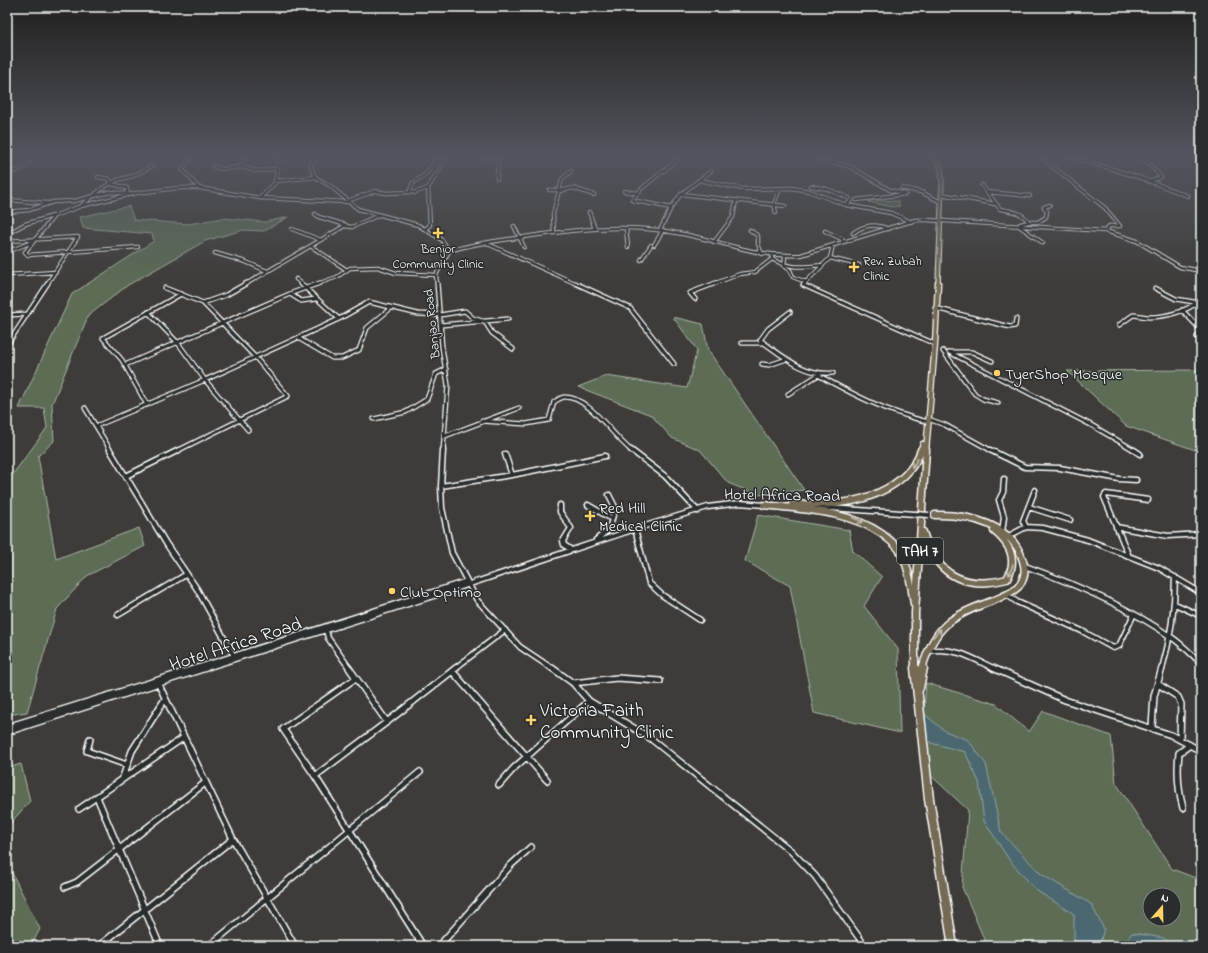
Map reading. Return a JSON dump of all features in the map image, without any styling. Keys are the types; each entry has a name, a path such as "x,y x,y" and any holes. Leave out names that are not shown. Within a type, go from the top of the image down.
{"highway":[{"name":"TAH 7","path":"941,202 935,308 935,347 928,423 915,613 915,665 917,696 929,799 953,946"},
{"path":"788,505 842,503 888,489 910,472 918,461 928,423"},
{"path":"764,505 832,513 858,519 873,528 900,551 908,569 915,613"},
{"path":"917,696 926,652 933,637 948,621 970,609 1007,595 1020,585 1024,576 1025,566 1017,548 1005,535 971,518 946,514 932,515"},
{"path":"921,522 928,551 948,574 971,584 986,585 1007,579 1012,571 1014,562 1012,550 1004,538 995,531 973,521 948,515 932,515"}],"street":[{"path":"7,200 51,203 80,199"},
{"path":"81,206 88,199"},
{"path":"7,231 12,231 25,224 54,216 81,206 109,199"},
{"path":"303,199 348,201 352,199"},
{"path":"425,230 430,226 429,199"},
{"path":"554,233 552,216 556,199"},
{"path":"632,199 635,202 670,208"},
{"path":"641,260 661,230 670,208 677,199"},
{"path":"731,199 785,206"},
{"path":"776,199 774,204 776,213"},
{"path":"830,199 846,205 891,213 911,222"},
{"path":"846,205 850,202 849,199"},
{"path":"856,200 860,199"},
{"path":"936,199 941,202"},
{"path":"967,199 995,204"},
{"path":"992,199 1000,210 1010,210 1018,213 1027,218 1029,222"},
{"path":"1094,199 1115,218 1120,226 1109,226 1106,231"},
{"path":"714,242 733,217 736,200"},
{"path":"348,201 358,209 418,225 442,240 449,251 464,246 554,233 626,228 661,230 762,254 784,264 805,268 823,265"},
{"path":"7,212 29,210 51,203"},
{"path":"1019,226 1020,224 1029,222 1038,222 1046,217 1047,211 1044,207 1050,205"},
{"path":"589,212 596,229"},
{"path":"315,214 319,217 352,227 379,214"},
{"path":"54,216 25,252 28,255 138,247"},
{"path":"695,299 690,293 740,274 755,272 772,258 801,255 922,220 1106,231 1137,241 1180,267 1201,272"},
{"path":"853,232 872,225 883,226 888,229"},
{"path":"203,303 226,295 345,226"},
{"path":"514,226 518,239 524,247"},
{"path":"1019,226 1043,243"},
{"path":"626,228 628,247"},
{"path":"292,229 321,240"},
{"path":"750,230 758,236 758,244 762,254"},
{"path":"825,231 839,236 842,238 843,242"},
{"path":"7,241 34,241 78,237 69,253 7,345"},
{"path":"7,252 34,241"},
{"path":"486,243 630,308 674,364"},
{"path":"833,245 830,258 803,285 942,351 972,352 992,361"},
{"path":"312,246 347,270"},
{"name":"Banjao Road","path":"449,251 436,275 442,347 448,385 441,486 442,508 452,553 469,582 476,600 506,630 520,647 573,683 589,701 650,738 791,851 815,876 865,946"},
{"path":"215,253 246,262 267,271"},
{"path":"784,264 785,257"},
{"path":"830,258 858,265"},
{"path":"784,264 790,270 793,278 806,282"},
{"path":"125,365 305,287 337,278 346,273 350,268 378,267 396,274 436,275"},
{"path":"7,275 56,272"},
{"path":"296,279 339,319"},
{"path":"126,476 241,421 288,396 255,357 203,303 165,288"},
{"path":"1155,288 1168,297 1182,301 1200,302"},
{"path":"147,405 125,365 103,338 181,294"},
{"path":"290,294 301,301 316,299"},
{"path":"96,426 205,380 298,338 339,319 369,302 418,314 440,315 465,311 473,318 485,322 489,326 492,334 514,349"},
{"path":"1119,325 1133,315 1148,317 1182,310 1200,302"},
{"path":"298,338 332,358 342,358 359,350 367,328 391,308"},
{"path":"935,308 1010,327 1015,326 1016,319"},
{"path":"1182,310 1184,314 1201,330"},
{"path":"148,312 178,343 205,380 248,430"},
{"path":"790,312 778,319 760,340 787,359 867,402 904,416 928,423 945,425 987,449 1024,467 1060,468 1118,479 1136,480"},
{"path":"7,315 27,314"},
{"path":"441,325 508,319"},
{"path":"7,336 13,335"},
{"path":"1197,337 1201,335"},
{"path":"742,343 751,342 765,344"},
{"path":"942,351 975,394 984,399 998,403"},
{"path":"950,352 1091,425 1140,454"},
{"path":"762,364 769,364 787,359"},
{"path":"374,419 406,412 427,399 436,374 446,369"},
{"path":"788,394 818,375 833,373"},
{"path":"482,421 526,424 549,420 554,402 564,397 577,399 590,408 622,444 665,476 698,511"},
{"path":"85,408 167,545 197,589 234,656"},
{"path":"445,436 520,408"},
{"path":"505,454 512,475"},
{"path":"441,486 512,475 605,456"},
{"path":"1004,479 1003,492 999,500 1004,517 1005,535 1026,527 1051,530 1088,540 1128,554 1175,577 1201,593"},
{"path":"1026,527 1023,521 1035,490"},
{"path":"595,541 600,535 608,532 612,526 612,519 615,513 615,504 609,495"},
{"path":"1128,554 1104,495 1116,495 1148,500"},
{"name":"Hotel Africa Road","path":"7,732 234,656 595,541 727,504 788,505 932,515"},
{"path":"560,505 560,512 571,528 562,541 564,545 570,549"},
{"path":"588,505 612,519"},
{"path":"1029,507 1070,520"},
{"path":"1116,527 1168,536 1201,534"},
{"path":"635,529 649,583 662,595 700,620"},
{"path":"1025,566 1094,594 1171,637 1201,663"},
{"path":"118,615 187,574"},
{"path":"1152,727 1154,696 1171,637 1175,604 1175,577"},
{"path":"1007,595 1018,602 1082,631 1113,648 1119,646 1133,616"},
{"path":"1175,604 1201,616"},
{"name":"Hotel Africa Road","path":"7,727 326,630 348,620"},
{"path":"326,630 328,638 387,722"},
{"path":"315,776 506,630"},
{"path":"926,652 935,649 947,649 1077,704 1152,727 1201,751"},
{"path":"453,672 547,780"},
{"path":"573,683 602,678 633,677 660,681"},
{"path":"356,678 283,729 315,776 423,946"},
{"path":"158,682 183,738 233,839 295,946"},
{"path":"1158,684 1178,698 1181,704 1180,740"},
{"path":"121,781 132,751 165,699"},
{"path":"498,785 589,701"},
{"path":"80,809 183,738"},
{"path":"90,739 87,751 127,765"},
{"path":"1183,808 1178,790 1179,753 1190,745"},
{"path":"210,946 267,897 420,772"},
{"path":"65,887 77,882 205,783"},
{"path":"97,798 118,849 147,909 160,946"},
{"path":"99,946 233,839"},
{"path":"440,946 447,935 511,865 531,847"}],"green space":[{"path":"872,200 898,201 900,206 892,207 868,202"},
{"path":"129,206 134,220 188,224 223,218 265,222 288,217 264,231 243,230 205,241 128,285 88,316 52,404 54,441 38,456 56,559 139,528 145,546 87,576 57,609 27,712 7,715 7,482 47,428 44,408 19,408 72,294 154,241 152,234 83,228 80,217"},
{"path":"673,317 703,324 708,350 804,490 758,495 728,483 700,450 672,438 651,415 578,387 606,376 687,388 697,350"},
{"path":"1201,357 1201,452 1126,426 1067,371 1197,370"},
{"path":"758,515 849,530 853,551 882,577 864,606 898,649 900,733 814,713 790,586 745,561"},
{"path":"926,683 996,704 1029,732 1043,711 1111,736 1116,783 1172,869 1201,880 1201,946 987,946 962,887 968,810 926,771 922,739"},
{"path":"21,764 30,801 7,827 7,768"},
{"path":"7,863 40,929 31,946 7,946"}],"water":[{"path":"922,712 945,731 968,740 986,764 1001,832 1041,874 1091,904 1104,929 1099,946 1074,946 1074,914 1037,891 1010,861 984,821 979,782 965,752 931,743 921,733"},
{"path":"1132,933 1164,938 1171,946 1122,946"}],"place":[{"name":"Benjor Community Clinic","path":"438,233"},
{"name":"Rev. Zubah Clinic","path":"854,267"},
{"name":"TyerShop Mosque","path":"997,373"},
{"name":"Red Hill Medical Clinic","path":"590,516"},
{"name":"Club Optimo","path":"392,591"},
{"name":"Victoria Faith Community Clinic","path":"531,720"}]}
